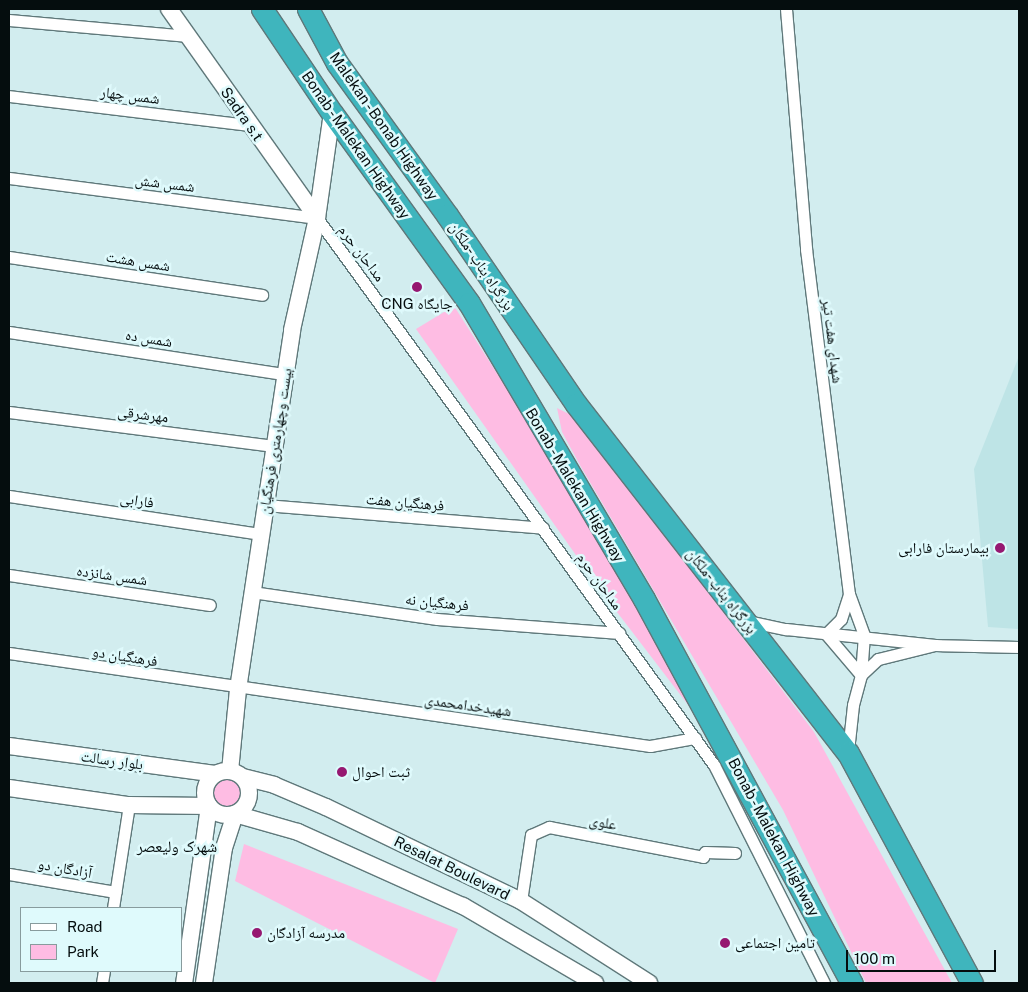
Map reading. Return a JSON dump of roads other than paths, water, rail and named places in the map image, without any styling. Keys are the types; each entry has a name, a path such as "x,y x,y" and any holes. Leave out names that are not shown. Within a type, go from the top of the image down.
{"highway":[{"name":"Bonab - Malekan Highway","path":"262,9 332,113 469,303 644,599 852,983"},
{"name":"Malekan - Bonab Highway","path":"308,9 337,63 447,215"},
{"name":"بزرگراه بناب -ملکان","path":"447,215 576,404 848,753 972,983"}],"street":[{"name":"Sadra s.t","path":"169,9 248,125 317,218"},
{"name":"شهدای هفت تیر","path":"786,9 806,249 849,594 864,636 861,675 853,706 848,753"},
{"path":"9,20 188,36"},
{"name":"شمس چهار","path":"9,96 248,125"},
{"name":"بیست وچهارمتری فرهنگیان","path":"229,774 238,689 285,374 292,330 317,218 332,113"},
{"name":"شمس شش","path":"9,178 317,218"},
{"name":"مداحان حرم","path":"317,218 714,765 824,983"},
{"name":"شمس هشت","path":"9,257 262,295"},
{"name":"شمس ده","path":"9,332 285,374"},
{"name":"مهرشرقی","path":"9,412 274,446"},
{"name":"فارابی","path":"9,496 261,534"},
{"name":"فرهنگیان هفت","path":"265,506 543,528"},
{"name":"شمس شانزده","path":"9,575 210,605"},
{"name":"فرهنگیان نه","path":"252,592 437,619 619,633"},
{"path":"826,634 841,619 849,594"},
{"path":"747,621 826,634 864,636 935,645 1019,647"},
{"path":"826,634 861,675 878,659 935,645"},
{"name":"فرهنگیان دو","path":"9,653 238,689"},
{"name":"شهیدخدامحمدی","path":"238,689 650,746 695,738"},
{"name":"بلوار رسالت","path":"9,746 229,774"},
{"path":"184,983 209,806 204,792 229,774 249,798 235,814 224,848 204,983"},
{"name":"Resalat Boulevard","path":"229,774 274,785 343,815 520,901 649,983"},
{"path":"9,788 129,805 209,806 220,814 235,814"},
{"path":"113,907 129,805"},
{"name":"Resalat Boulevard","path":"235,814 298,832 463,906 595,983"},
{"name":"علوی","path":"520,901 531,835 549,827 703,857 705,852 735,853"},
{"name":"آزادگان دو","path":"9,874 116,892"}],"place":[{"name":"CNG جایگاه","path":"417,287"},
{"name":"بیمارستان فارابی","path":"1000,548"},
{"name":"ثبت احوال","path":"342,772"},
{"name":"مدرسه آزادگان","path":"257,933"},
{"name":"تامین اجتماعی","path":"725,943"}],"district":[{"name":"شهرک ولیعصر","path":"177,847"}]}
